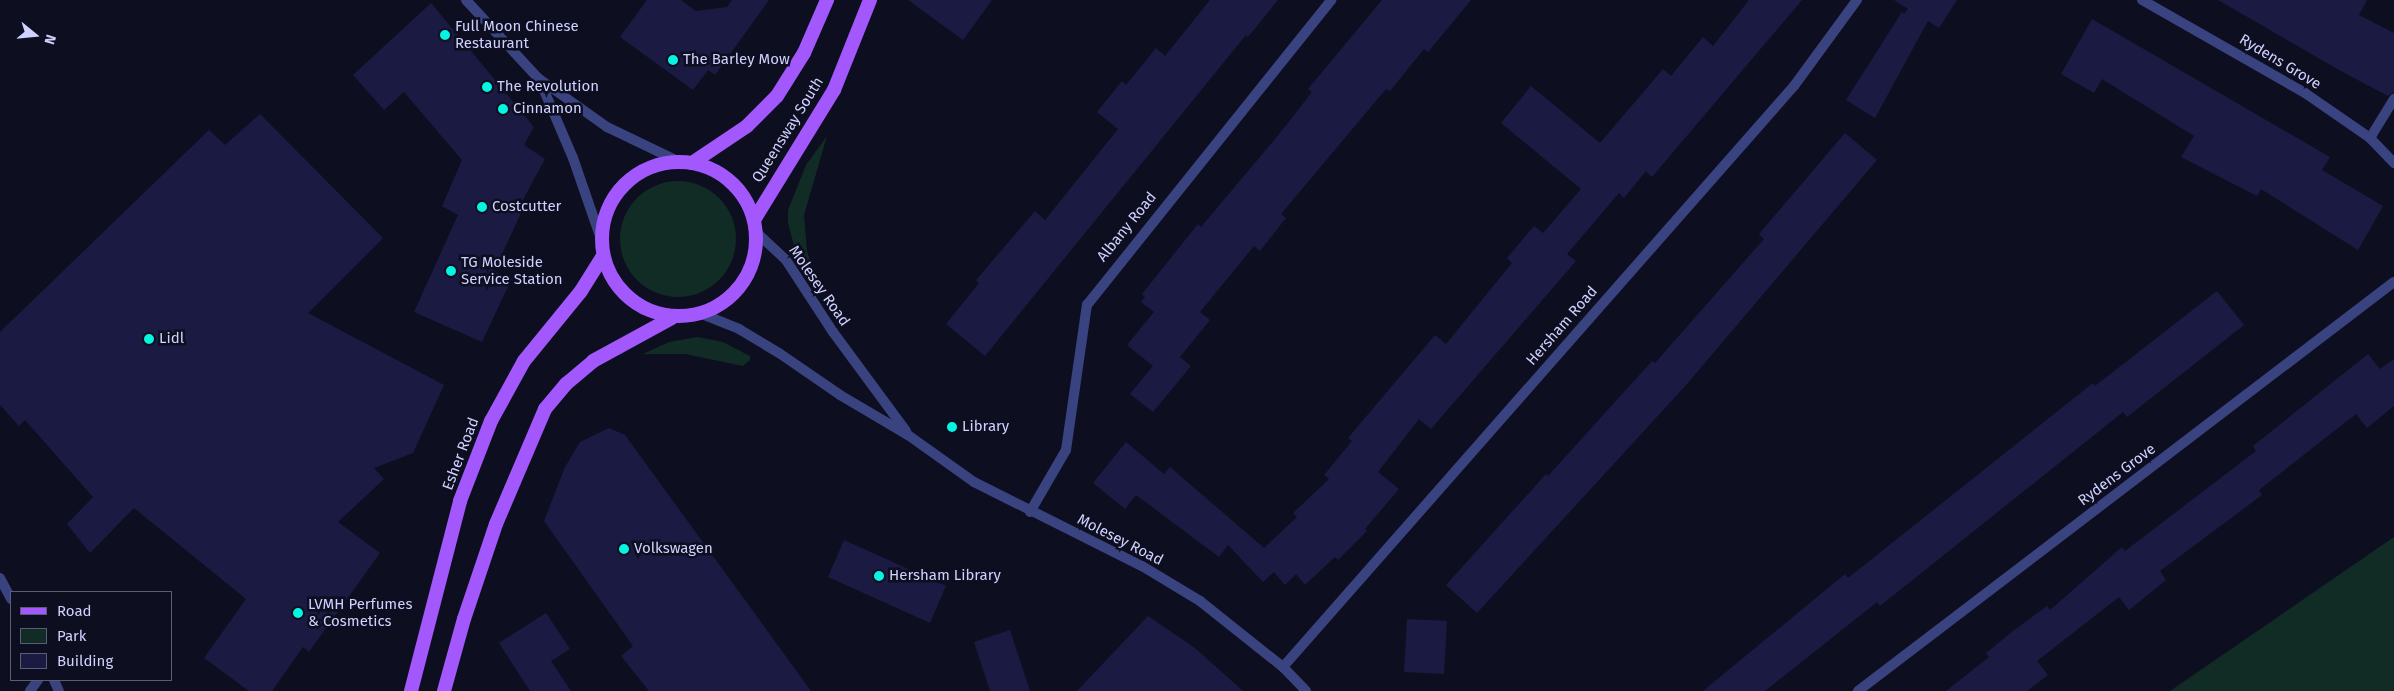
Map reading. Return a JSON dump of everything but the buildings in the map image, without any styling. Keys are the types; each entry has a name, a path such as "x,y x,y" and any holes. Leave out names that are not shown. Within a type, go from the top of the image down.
{"main road":[{"name":"Queensway South","path":"692,163 747,126 777,96 804,53 827,0"},
{"name":"Queensway South","path":"754,225 834,90 870,0"},
{"path":"444,691 464,619 496,524 545,409 566,384 593,361 672,318 702,314 720,304 743,276 754,246 754,225 750,205 734,184 692,163 678,161 655,166 627,186 606,217 600,240 602,258 624,294 638,304 672,318"},
{"name":"Esher Road","path":"411,691 460,501 491,421 524,361 581,291 602,258"}],"street":[{"path":"466,0 538,78 607,127 678,161"},
{"name":"Albany Road","path":"1030,512 1066,450 1082,324 1087,305 1097,289 1330,0"},
{"name":"Hersham Road","path":"1283,667 1794,86 1858,0"},
{"name":"Rydens Grove","path":"2142,0 2305,93 2370,138 2394,163"},
{"path":"538,78 563,130 600,240"},
{"path":"2370,138 2394,99"},
{"name":"Molesey Road","path":"754,225 786,260 833,332 908,435"},
{"name":"Rydens Grove","path":"1858,691 2394,282"},
{"name":"Molesey Road","path":"702,314 739,328 840,395 908,435 948,465 1030,512 1142,566 1200,601 1283,667 1306,691"},
{"path":"0,578 10,598"}],"green space":[{"path":"827,136 804,215 807,251 815,276 812,279 796,253 788,223 788,210 806,165"},
{"path":"678,181 700,185 719,198 732,217 736,239 732,261 719,280 700,293 678,297 656,293 637,280 624,261 620,239 624,217 637,198 656,185"},
{"path":"697,337 723,342 750,356 750,360 743,366 685,354 643,354 669,342"},
{"path":"2394,537 2394,691 2170,691"}],"place":[{"name":"Full Moon Chinese Restaurant","path":"445,35"},
{"name":"The Barley Mow","path":"673,60"},
{"name":"The Revolution","path":"487,87"},
{"name":"Cinnamon","path":"503,109"},
{"name":"Costcutter","path":"482,207"},
{"name":"TG Moleside Service Station","path":"451,271"},
{"name":"Lidl","path":"149,339"},
{"name":"Library","path":"952,427"},
{"name":"Volkswagen","path":"624,549"},
{"name":"Hersham Library","path":"879,576"},
{"name":"LVMH Perfumes & Cosmetics","path":"298,613"}]}
